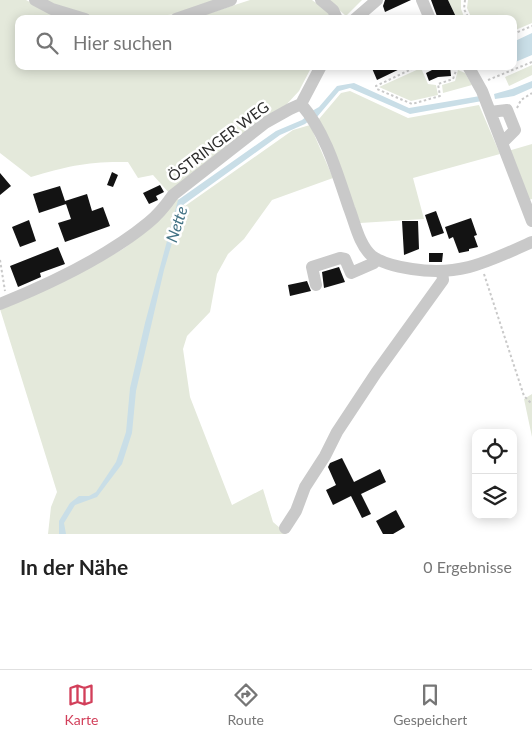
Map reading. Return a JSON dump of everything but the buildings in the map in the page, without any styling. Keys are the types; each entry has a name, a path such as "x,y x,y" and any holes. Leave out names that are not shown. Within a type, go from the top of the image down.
{"street":[{"path":"35,0 52,9 72,15"},
{"path":"187,15 230,0"},
{"path":"321,0 335,15"},
{"path":"360,15 377,0"},
{"path":"422,0 428,15"},
{"path":"319,70 304,107 318,129 333,163 358,232 367,249 377,259 402,268 442,272 481,265 532,242"},
{"path":"470,70 489,110 532,220"},
{"name":"ÖSTRINGER WEG","path":"3,303 75,269 120,243 148,223 162,210 173,194 265,123 290,109 304,107"},
{"path":"489,110 508,110 515,130 502,143"},
{"path":"316,285 312,267 340,258 345,259 351,272 374,263 377,259"},
{"path":"284,528 296,511 305,487 325,456 337,432 376,373 443,280 442,272"}],"path":[{"path":"465,0 464,9 466,15"},
{"path":"517,32 532,26"},
{"path":"517,69 532,62"},
{"path":"410,70 376,86 377,89 412,104 440,96 438,84 453,79 456,70"},
{"path":"479,86 514,70"},
{"path":"511,119 521,100 532,93"},
{"path":"0,260 3,303"},
{"path":"481,265 524,396 532,404"}],"shaded area":[{"path":"0,0 26,0 56,15 15,15 15,70 310,70 299,91 287,104 169,193 153,175 138,178 128,162 101,162 78,165 31,177 0,153"},
{"path":"44,0 214,0 176,14 168,15 85,15 53,5"},
{"path":"250,0 312,0 327,11 329,15 204,15"},
{"path":"328,0 362,0 347,15"},
{"path":"448,0 461,0 463,15 455,15"},
{"path":"468,0 532,0 532,23 517,29 517,15 470,15 467,8"},
{"path":"532,65 532,75 509,86 505,77"},
{"path":"417,70 422,70 428,84 436,85 438,95 411,101 379,87"},
{"path":"458,70 465,73 472,85 443,93 442,85 455,81"},
{"path":"350,91 408,118 479,105 500,154 413,178 424,219 360,223 319,119 341,93"},
{"path":"310,125 333,178 272,200 244,239 228,254 217,274 210,312 187,336 183,349 190,397 232,505 263,489 273,522 287,534 48,534 51,507 57,492 0,309 76,275 123,249 152,227 175,196 185,206 293,130"},
{"path":"532,144 532,199 529,200 508,151"},
{"path":"532,394 532,437 524,399"}],"water":[{"path":"532,33 532,55 517,61 517,40"},
{"path":"532,81 532,88 514,96 495,99 494,94"},
{"path":"354,83 409,108 480,96 482,101 410,114 350,88 339,91 317,117 312,111 319,107 337,86"},
{"name":"Nette","path":"307,116 310,120 305,124 280,135 183,205 164,270 136,391 132,433 122,464 97,497 75,505 64,523 66,534 59,534 59,521 70,503 79,496 89,496 96,492 116,462 126,432 130,388 145,323 178,200 276,131"}]}
